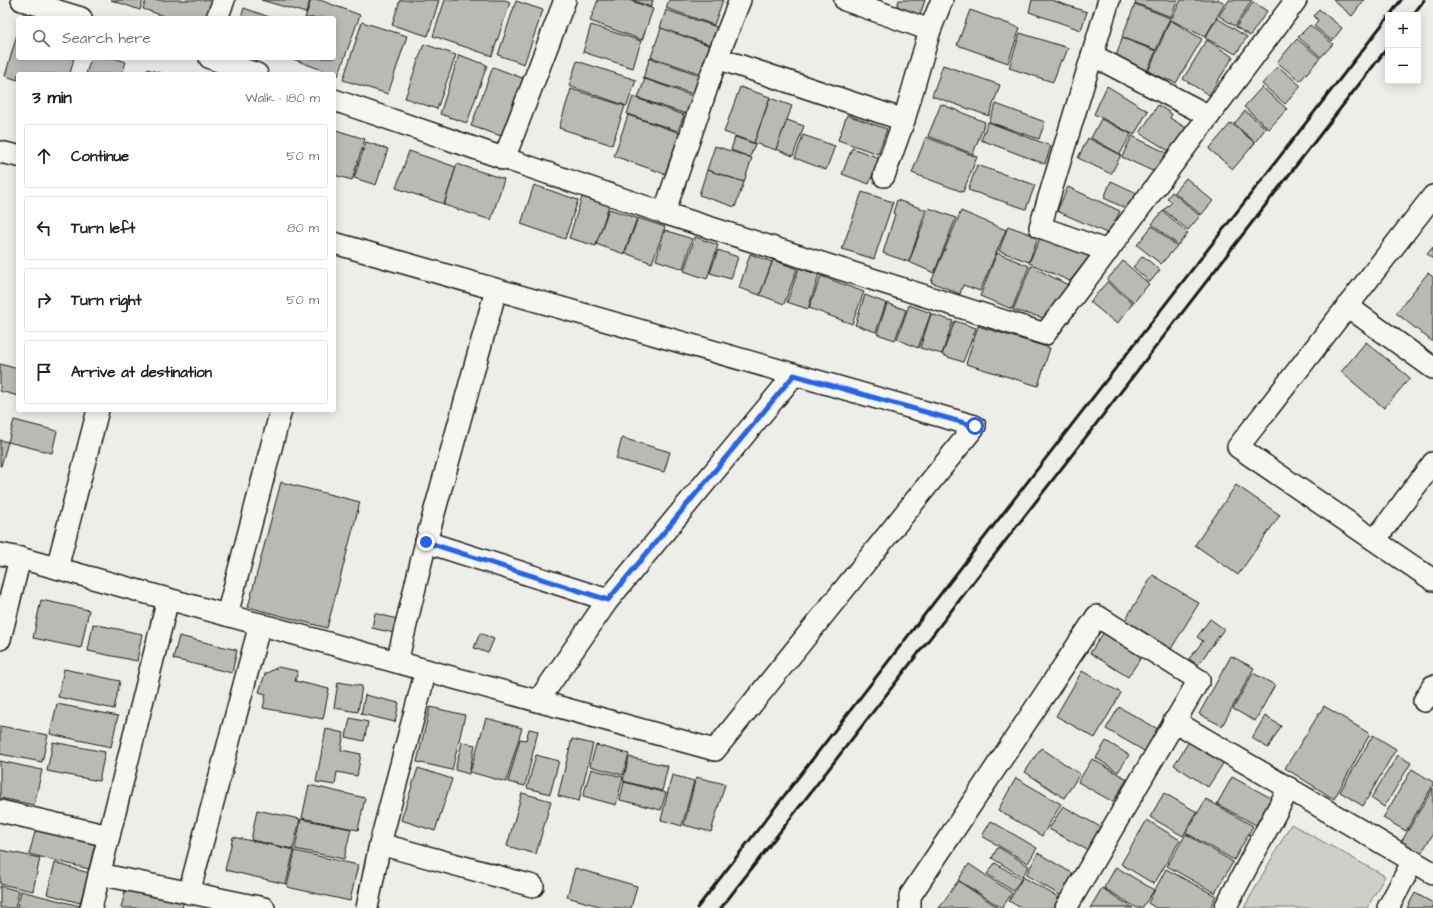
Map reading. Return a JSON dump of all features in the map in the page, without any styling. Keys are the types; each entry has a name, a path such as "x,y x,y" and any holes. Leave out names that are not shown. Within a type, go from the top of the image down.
{"street":[{"path":"22,0 74,16"},
{"path":"218,16 224,0"},
{"path":"664,213 717,58 740,0"},
{"path":"845,0 930,30"},
{"path":"884,176 904,120 930,30 942,0"},
{"path":"1108,252 1040,227 1109,0"},
{"path":"504,159 561,1"},
{"path":"336,101 664,213 1045,334 1209,116 1287,3"},
{"path":"1092,56 1209,116"},
{"path":"717,58 904,120"},
{"path":"216,60 251,72"},
{"path":"0,152 16,156"},
{"path":"1433,196 1238,447 1433,580"},
{"path":"0,639 10,556 715,750 975,426 336,244"},
{"path":"397,662 426,542 496,290"},
{"path":"1347,306 1433,368"},
{"path":"538,701 608,600 794,375"},
{"path":"57,568 97,412"},
{"path":"227,615 280,412"},
{"path":"1375,540 1433,463"},
{"path":"426,542 608,600"},
{"path":"90,908 168,599"},
{"path":"910,908 910,896 1097,616 1199,680 1066,908"},
{"path":"189,893 260,624"},
{"path":"367,908 380,844 426,670"},
{"path":"1174,721 1433,873"},
{"path":"1225,908 1289,788"},
{"path":"0,811 109,836"},
{"path":"380,844 533,886"},
{"path":"1388,908 1413,861"},
{"path":"98,874 264,908"}],"shaded area":[{"path":"1291,824 1385,876 1367,908 1244,908"}],"building":[{"path":"111,0 143,0 140,10"},
{"path":"146,0 215,0 210,16 164,16 143,9"},
{"path":"261,0 310,0 306,13"},
{"path":"311,0 320,0 360,15 338,76 336,75 336,72 327,72 295,60 336,60 336,16 306,16"},
{"path":"400,0 439,0 428,36 392,25"},
{"path":"445,0 505,0 510,2 492,56 433,36"},
{"path":"598,0 629,0 653,9 642,40 590,21"},
{"path":"632,0 653,0 651,7"},
{"path":"669,0 723,0 714,25 666,8"},
{"path":"899,0 925,0 920,15 897,6"},
{"path":"1032,0 1051,0 1087,12 1081,30 1029,12"},
{"path":"1136,0 1178,0 1171,17 1135,3"},
{"path":"1181,0 1219,0 1225,3 1205,37 1171,20"},
{"path":"1229,0 1252,0 1235,26 1219,16"},
{"path":"1333,0 1364,0 1352,16"},
{"path":"516,1 543,10 524,64 498,55"},
{"path":"1253,2 1267,11 1250,36 1236,27"},
{"path":"1135,4 1170,18 1156,50 1122,37"},
{"path":"244,8 266,16 242,16"},
{"path":"1319,9 1342,28 1332,41 1314,26 1318,20 1314,16"},
{"path":"666,10 717,27 711,45 660,28"},
{"path":"970,10 1020,28 1008,63 957,45"},
{"path":"1217,18 1247,37 1236,54 1205,38"},
{"path":"1170,20 1202,39 1176,83 1148,72"},
{"path":"362,22 407,36 388,94 343,80"},
{"path":"591,25 641,41 633,68 583,52"},
{"path":"1310,25 1333,44 1321,57 1298,37"},
{"path":"661,28 711,46 702,74 651,57"},
{"path":"1020,33 1068,48 1063,61 1061,60 1053,82 1009,68"},
{"path":"16,38 16,60 74,60 70,72 16,72 16,79 5,76"},
{"path":"1122,38 1156,51 1147,71 1115,60"},
{"path":"1297,39 1320,58 1300,81 1277,62"},
{"path":"1207,40 1233,57 1209,95 1183,79"},
{"path":"424,44 456,55 437,109 405,98"},
{"path":"459,55 487,65 467,123 440,114"},
{"path":"650,58 700,75 693,94 643,78"},
{"path":"90,60 120,60 126,62 123,72 87,72"},
{"path":"577,61 636,80 627,106 569,86"},
{"path":"943,65 1000,85 989,116 932,96"},
{"path":"1278,66 1301,86 1285,104 1262,84"},
{"path":"493,67 525,79 504,137 471,126"},
{"path":"147,69 157,72 146,72"},
{"path":"645,79 693,96 686,114 638,98"},
{"path":"1107,86 1148,111 1134,135 1094,114"},
{"path":"740,87 770,97 754,143 724,132"},
{"path":"1262,87 1287,109 1269,129 1244,107"},
{"path":"571,89 625,106 612,145 559,128"},
{"path":"633,97 684,115 678,131 627,114"},
{"path":"770,98 792,106 776,150 754,143"},
{"path":"941,104 985,122 973,154 928,136"},
{"path":"996,104 1045,122 1039,139 989,122"},
{"path":"1158,105 1172,114 1170,118 1188,129 1172,153 1140,133"},
{"path":"1245,111 1266,128 1255,142 1234,124"},
{"path":"628,115 680,133 665,174 614,156"},
{"path":"847,115 887,129 878,154 838,140"},
{"path":"1101,119 1131,134 1120,154 1091,138"},
{"path":"787,120 804,126 793,156 776,149"},
{"path":"988,122 1051,146 1045,164 981,140"},
{"path":"1231,123 1255,143 1233,169 1209,149"},
{"path":"336,130 365,139 352,180 336,176"},
{"path":"803,135 835,146 826,170 795,158"},
{"path":"1132,136 1169,154 1159,174 1122,157"},
{"path":"735,137 755,144 750,157 731,150"},
{"path":"926,137 977,157 963,192 912,173"},
{"path":"1088,138 1121,155 1111,174 1078,158"},
{"path":"366,142 388,149 376,185 354,178"},
{"path":"715,146 752,158 744,182 707,170"},
{"path":"852,148 879,158 869,184 842,174"},
{"path":"409,151 456,167 444,204 396,188"},
{"path":"457,164 504,179 491,220 444,205"},
{"path":"977,165 1035,185 1026,209 968,190"},
{"path":"707,170 744,182 735,207 699,195"},
{"path":"1186,178 1213,201 1201,215 1174,192"},
{"path":"1111,181 1137,193 1129,210 1104,198"},
{"path":"534,185 578,200 565,239 521,224"},
{"path":"1068,187 1120,211 1109,234 1057,211"},
{"path":"862,192 893,202 874,259 842,249"},
{"path":"1172,192 1200,216 1188,230 1164,210 1172,202 1167,198"},
{"path":"582,197 609,205 596,246 569,238"},
{"path":"897,200 926,210 909,262 883,253 895,214 893,213"},
{"path":"929,208 956,218 934,273 909,262"},
{"path":"609,209 637,218 624,254 596,244"},
{"path":"961,211 1006,230 980,291 963,285 960,294 931,282"},
{"path":"1163,211 1188,233 1178,245 1152,224"},
{"path":"638,218 665,227 652,263 625,253"},
{"path":"1008,226 1038,237 1029,262 999,251"},
{"path":"1152,226 1177,246 1161,264 1137,245"},
{"path":"665,230 692,239 683,269 656,260"},
{"path":"1042,234 1091,254 1070,281 1029,263"},
{"path":"695,237 718,245 707,279 684,271"},
{"path":"1433,247 1433,259 1427,254"},
{"path":"718,250 738,257 731,279 710,273"},
{"path":"997,253 1029,266 1012,309 980,296"},
{"path":"750,254 772,262 760,295 739,288"},
{"path":"1143,256 1160,270 1150,282 1133,267"},
{"path":"773,260 797,269 784,304 760,295"},
{"path":"1123,261 1149,284 1134,302 1107,280"},
{"path":"1031,266 1068,285 1044,318 1013,310"},
{"path":"799,268 819,275 808,309 787,302"},
{"path":"1428,273 1433,277 1433,342 1396,313"},
{"path":"821,276 864,292 852,324 809,308"},
{"path":"1107,282 1133,303 1117,324 1090,302"},
{"path":"865,295 886,303 876,332 855,325"},
{"path":"887,303 906,310 895,340 877,334"},
{"path":"909,305 931,313 918,348 897,339"},
{"path":"931,314 953,321 942,354 920,348"},
{"path":"955,321 976,328 963,362 942,355"},
{"path":"978,326 1050,348 1038,386 966,364"},
{"path":"1366,342 1410,378 1384,408 1341,372"},
{"path":"0,364 16,368 16,395 0,391"},
{"path":"14,420 57,431 52,453 8,442"},
{"path":"622,438 670,452 664,472 616,459"},
{"path":"0,440 8,442 1,466 0,466"},
{"path":"281,482 360,502 327,628 248,607"},
{"path":"1236,485 1280,515 1238,575 1195,545"},
{"path":"1153,575 1199,603 1171,649 1125,620"},
{"path":"41,600 89,610 81,648 33,638"},
{"path":"375,613 397,619 394,633 372,628"},
{"path":"1210,619 1224,629 1198,665 1189,659 1203,641 1197,637"},
{"path":"93,624 142,634 137,661 88,651"},
{"path":"1104,632 1142,656 1128,677 1090,653"},
{"path":"480,633 494,639 488,653 474,648"},
{"path":"179,636 237,650 232,673 173,659"},
{"path":"1231,656 1254,668 1222,726 1199,714"},
{"path":"278,667 298,671 295,681 329,689 323,719 263,708 266,694 259,692 265,674"},
{"path":"64,669 120,681 114,709 58,697"},
{"path":"1082,671 1121,693 1095,738 1056,716"},
{"path":"1253,673 1275,685 1255,721 1233,709"},
{"path":"338,682 362,686 358,712 334,708"},
{"path":"365,695 399,703 395,722 361,714"},
{"path":"57,704 118,716 111,747 50,734"},
{"path":"1324,706 1370,734 1334,799 1285,768"},
{"path":"430,707 465,715 452,770 417,762"},
{"path":"1119,707 1158,729 1146,752 1106,729"},
{"path":"1265,716 1281,726 1268,748 1252,738"},
{"path":"350,718 368,722 364,741 346,737"},
{"path":"486,718 522,728 506,782 470,772"},
{"path":"0,726 48,735 42,762 0,754"},
{"path":"326,729 344,733 341,750 361,754 357,776 337,772 335,785 316,782"},
{"path":"529,729 538,731 525,786 508,782 520,739 526,740"},
{"path":"1373,735 1396,749 1363,806 1340,792"},
{"path":"572,739 593,744 579,801 558,796"},
{"path":"1190,740 1224,762 1208,787 1174,765"},
{"path":"1106,741 1129,755 1118,772 1096,758"},
{"path":"53,742 105,752 99,781 47,771"},
{"path":"462,742 475,745 469,774 455,770"},
{"path":"596,745 629,754 623,775 590,766"},
{"path":"1041,748 1080,774 1064,798 1025,772"},
{"path":"536,755 559,761 550,794 527,788"},
{"path":"1398,755 1411,763 1384,807 1371,798"},
{"path":"629,757 668,766 662,791 623,781"},
{"path":"1092,759 1127,779 1113,802 1078,782"},
{"path":"0,761 42,770 34,805 0,798"},
{"path":"418,768 452,779 435,831 401,820"},
{"path":"591,769 623,777 616,805 583,796"},
{"path":"1412,769 1433,782 1433,785 1406,831 1383,818"},
{"path":"672,775 694,781 682,826 661,820"},
{"path":"696,777 725,784 711,832 684,825"},
{"path":"1232,777 1271,798 1256,825 1217,804"},
{"path":"1016,778 1061,804 1042,836 998,810"},
{"path":"624,782 666,793 661,810 620,800"},
{"path":"309,785 365,798 358,830 302,818"},
{"path":"1433,788 1433,834 1420,855 1400,844"},
{"path":"522,793 551,801 536,854 507,846"},
{"path":"1164,793 1197,812 1183,836 1150,817"},
{"path":"1206,799 1253,826 1234,860 1186,833"},
{"path":"1063,806 1104,829 1091,852 1049,829"},
{"path":"257,810 300,819 293,849 251,840"},
{"path":"301,819 351,829 344,859 295,849"},
{"path":"1147,820 1180,840 1154,884 1121,864"},
{"path":"991,821 1037,848 1028,863 982,836"},
{"path":"37,825 96,840 89,869 29,854"},
{"path":"1186,834 1233,862 1215,893 1167,866"},
{"path":"233,837 294,850 286,884 225,870"},
{"path":"998,847 1029,866 1022,877 992,858"},
{"path":"0,850 40,858 33,891 0,884"},
{"path":"295,851 358,865 350,901 287,887"},
{"path":"1038,853 1075,875 1063,897 1026,875"},
{"path":"55,863 89,873 80,903 47,894"},
{"path":"995,863 1021,879 1013,891 987,874"},
{"path":"969,864 1012,893 1002,908 958,880"},
{"path":"1116,867 1154,890 1142,908 1137,908 1104,888"},
{"path":"575,868 637,886 631,908 606,908 567,897"},
{"path":"1166,869 1216,896 1210,908 1156,908 1148,903"},
{"path":"1023,877 1063,900 1058,908 1021,908 1009,901"},
{"path":"958,881 999,908 939,908"},
{"path":"0,886 19,891 15,908 0,908"},
{"path":"126,887 184,900 182,908 121,908"},
{"path":"1102,888 1133,908 1090,908"},
{"path":"21,891 80,906 79,908 17,908"},
{"path":"1415,893 1433,903 1433,908 1407,908"}],"railway":[{"path":"1392,12 1401,0"},
{"path":"1415,12 1424,0"},
{"path":"697,908 1385,21"},
{"path":"721,908 1387,48"}],"route":[{"path":"426,542 608,600 794,375 975,426"}]}
